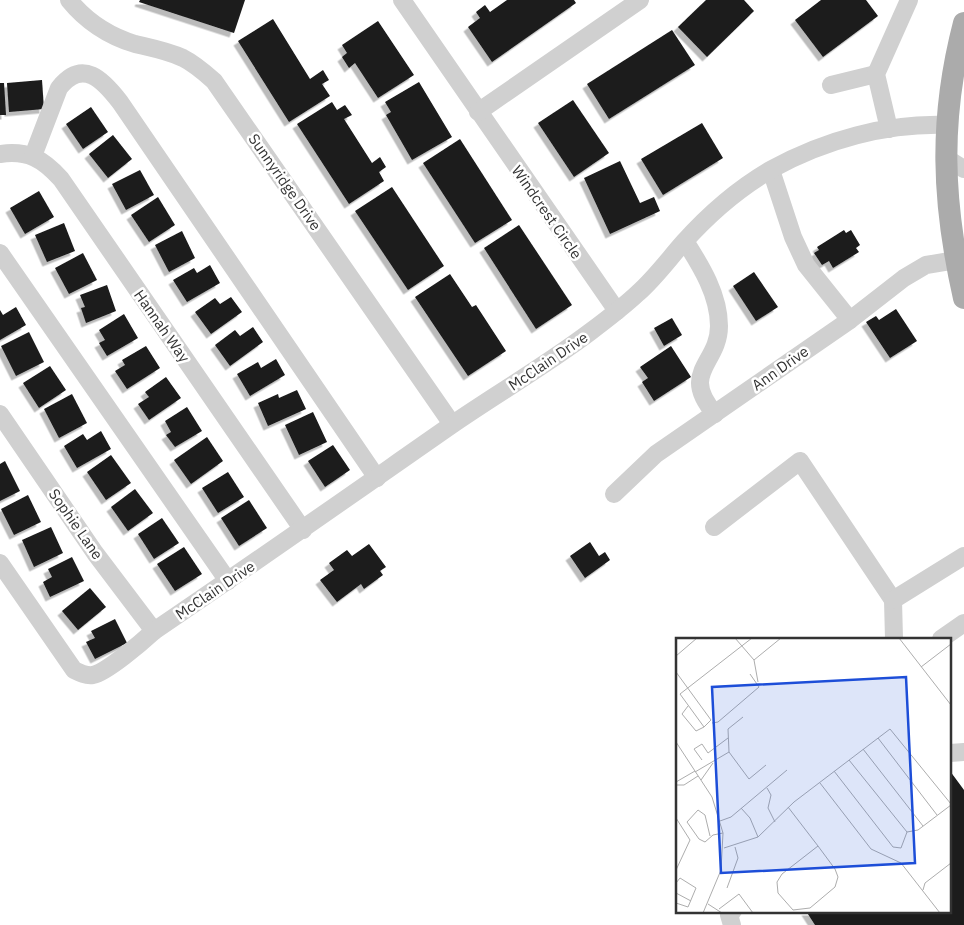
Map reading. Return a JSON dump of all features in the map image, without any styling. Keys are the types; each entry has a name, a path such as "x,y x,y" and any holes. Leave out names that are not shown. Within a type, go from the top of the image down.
{"main road":[{"path":"964,23 953,73 947,125 955,163 956,260 964,298"}],"street":[{"name":"Sunnyridge Drive","path":"69,0 89,20 117,38 164,50 201,69 214,81 452,424"},
{"name":"Windcrest Circle","path":"402,0 617,311"},
{"path":"478,112 640,0"},
{"path":"889,129 876,74 908,0"},
{"path":"33,156 59,88 66,79 79,74 94,75 108,86 377,478"},
{"path":"830,86 876,74"},
{"name":"McClain Drive","path":"0,563 74,670 92,675 101,672 135,649 154,632 303,530 452,424 587,334 638,293 706,219 736,194 771,170 833,143 889,129 921,124 947,125"},
{"name":"Hannah Way","path":"0,154 14,152 33,156 49,166 61,179 303,530"},
{"path":"771,170 793,237 806,265 850,320"},
{"path":"685,241 700,264 718,310 719,328 716,343 699,377 701,391 707,405 714,414"},
{"path":"0,253 228,581"},
{"name":"Ann Drive","path":"614,494 656,454 850,320 915,270 926,265 956,260"},
{"name":"Sophie Lane","path":"0,414 95,552 154,632"},
{"path":"714,527 800,461 893,600 894,638"},
{"path":"893,600 964,556"},
{"path":"942,638 964,623"},
{"path":"732,912 729,915 732,925"}],"building":[{"path":"140,0 245,0 234,33 139,2"},
{"path":"507,0 574,0 576,3 492,62 468,27 480,18 476,12 485,5 490,12"},
{"path":"706,0 744,0 754,11 707,57 678,27"},
{"path":"821,0 866,0 878,16 823,57 795,20"},
{"path":"273,19 310,79 323,70 329,80 322,84 330,96 289,122 238,41"},
{"path":"378,21 414,75 378,98 355,63 349,68 342,57 347,53 342,45"},
{"path":"672,30 695,65 609,119 587,84"},
{"path":"42,80 44,109 9,112 7,83"},
{"path":"419,82 452,137 412,160 386,115 391,112 385,102"},
{"path":"0,83 4,83 6,115 0,115"},
{"path":"573,100 609,153 574,177 538,123"},
{"path":"332,102 337,110 345,105 352,115 344,119 372,163 380,157 386,167 379,172 384,181 349,204 297,124"},
{"path":"91,107 108,132 83,149 66,124"},
{"path":"702,123 723,158 663,195 641,159"},
{"path":"113,135 132,159 108,178 89,154"},
{"path":"460,139 512,220 475,243 423,163"},
{"path":"620,161 640,203 654,197 660,211 610,234 584,178"},
{"path":"140,170 154,195 126,210 112,184"},
{"path":"392,187 444,266 408,290 355,211"},
{"path":"39,191 54,217 25,234 10,208"},
{"path":"158,197 175,225 149,242 131,215"},
{"path":"64,223 75,251 47,262 35,235"},
{"path":"519,225 572,305 536,329 484,248"},
{"path":"844,230 846,233 851,230 860,245 856,248 859,252 833,268 829,261 822,265 814,253 819,250 817,247"},
{"path":"182,231 195,258 169,272 155,245"},
{"path":"83,253 97,280 69,294 55,268"},
{"path":"210,265 220,283 187,302 173,280 194,268 197,273"},
{"path":"754,272 778,307 756,321 733,286"},
{"path":"450,274 472,307 476,305 506,351 468,376 415,297"},
{"path":"107,285 116,311 86,323 81,308 85,307 80,295"},
{"path":"231,297 242,312 211,334 195,312 215,298 220,304"},
{"path":"16,307 26,325 0,340 0,310 3,315"},
{"path":"896,309 917,341 890,358 866,322 876,316 879,320"},
{"path":"124,314 138,338 107,356 99,343 105,340 99,330"},
{"path":"672,318 682,335 664,346 654,328"},
{"path":"253,327 263,342 230,366 215,345 235,330 240,336"},
{"path":"29,332 44,362 16,376 1,346"},
{"path":"146,346 160,368 127,389 115,371 125,365 122,360"},
{"path":"671,346 691,377 654,401 642,382 648,378 640,367"},
{"path":"276,359 285,375 250,396 237,374 258,362 261,368"},
{"path":"50,366 66,390 39,408 23,383"},
{"path":"166,377 181,398 149,420 138,404 149,397 145,392"},
{"path":"297,390 306,409 268,426 258,403 278,394 279,398"},
{"path":"72,394 87,423 59,438 44,409"},
{"path":"187,407 202,431 175,447 166,435 171,432 165,421"},
{"path":"313,412 327,442 299,455 285,425"},
{"path":"101,431 111,449 77,468 64,446 83,434 87,440"},
{"path":"207,437 223,461 191,484 174,460"},
{"path":"333,445 350,470 325,487 308,461"},
{"path":"111,455 131,483 106,500 87,472"},
{"path":"5,461 20,491 0,501 0,464"},
{"path":"228,472 244,497 218,513 202,488"},
{"path":"135,489 153,513 128,531 111,507"},
{"path":"28,495 41,522 14,535 1,509"},
{"path":"249,500 267,528 239,546 221,518"},
{"path":"162,518 179,543 154,559 138,534"},
{"path":"51,527 63,553 34,567 22,540"},
{"path":"590,542 599,556 605,552 610,560 585,578 570,556"},
{"path":"369,544 386,567 380,571 383,575 364,589 361,584 337,602 320,580 334,570 329,563 347,550 352,556"},
{"path":"184,547 202,574 175,591 157,564"},
{"path":"72,557 84,581 50,597 43,582 52,577 48,569"},
{"path":"90,588 106,607 78,630 62,611"},
{"path":"115,619 127,643 95,659 86,642 95,638 91,631"},
{"path":"952,774 964,790 964,925 815,925 807,912 952,912"}]}
